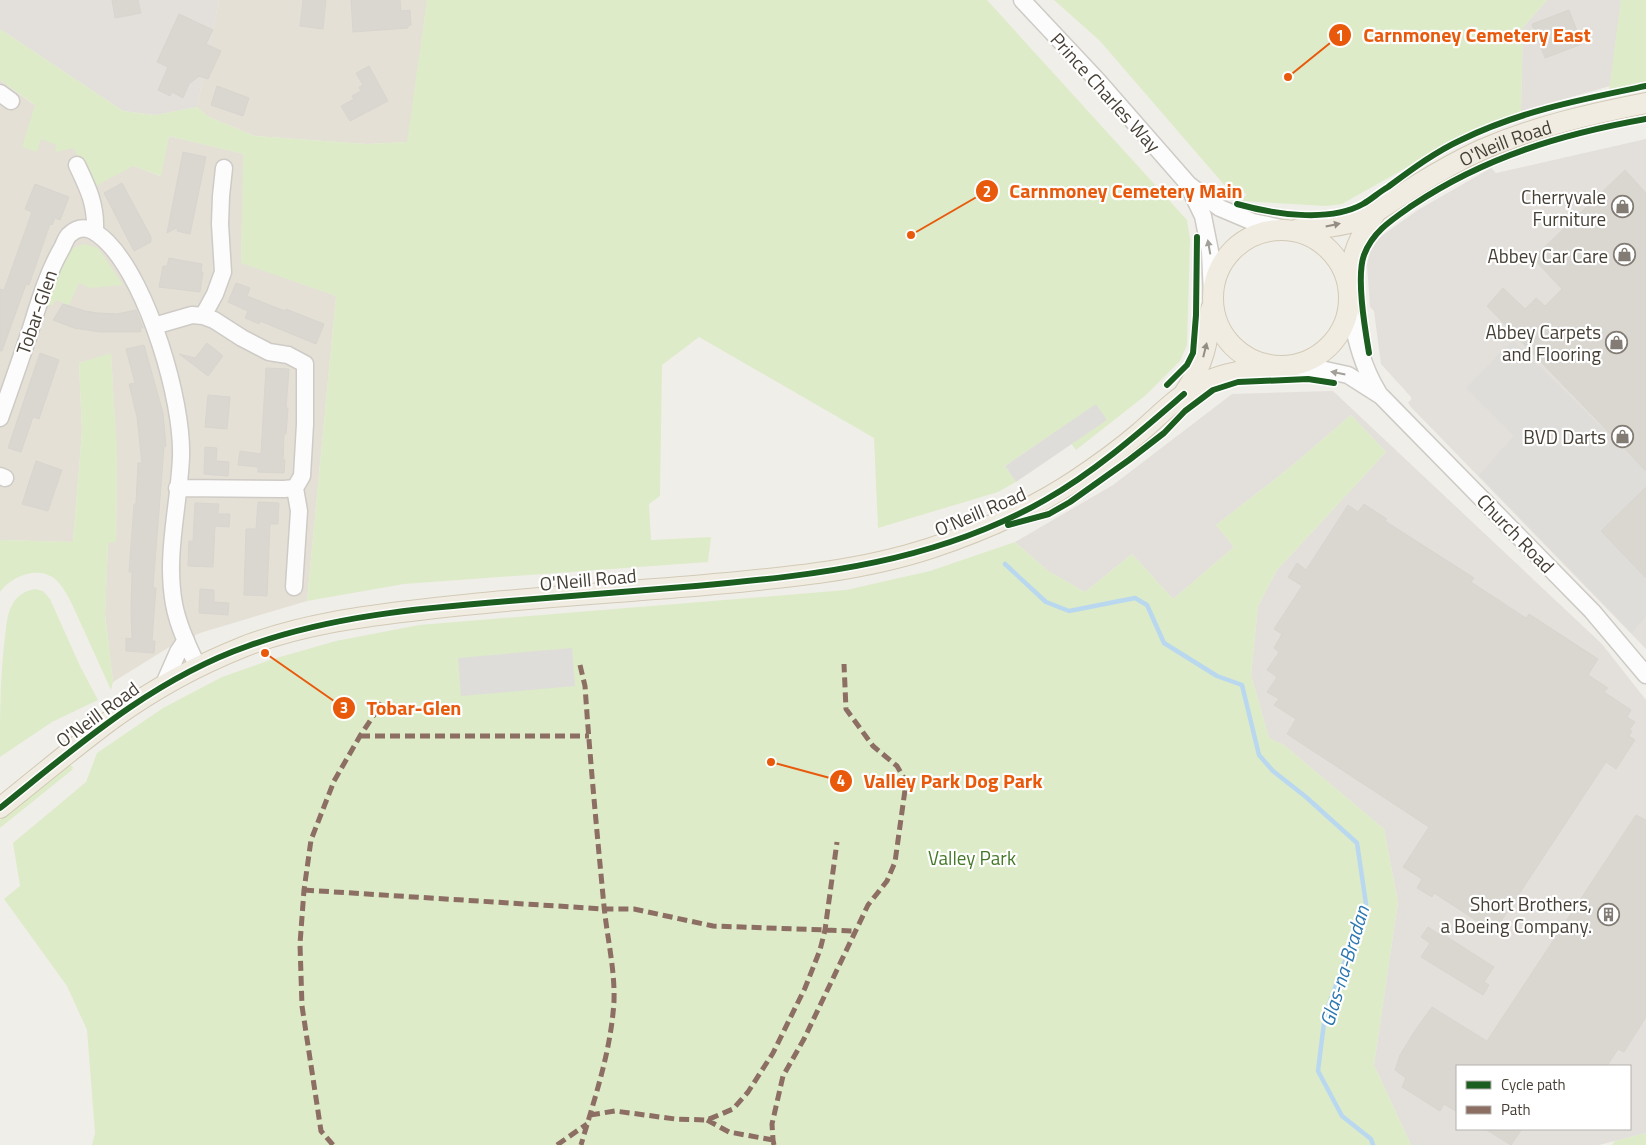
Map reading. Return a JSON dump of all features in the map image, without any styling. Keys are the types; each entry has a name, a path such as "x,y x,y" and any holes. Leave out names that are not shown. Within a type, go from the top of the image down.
{"main road":[{"name":"O'Neill Road","path":"1287,230 1315,229 1360,220 1444,169 1481,150 1556,123 1646,103"},
{"name":"O'Neill Road","path":"1349,299 1353,257 1357,244 1376,212"},
{"path":"1270,230 1287,230 1310,236 1329,249 1339,261 1346,275 1349,299 1345,322 1338,336 1328,348 1316,357 1302,363 1283,366 1263,364 1249,359 1236,351 1218,327 1212,297 1214,280 1220,265 1229,252 1255,234 1270,230"},
{"name":"O'Neill Road","path":"1184,394 1195,378 1201,364 1208,335 1212,297"},
{"name":"O'Neill Road","path":"0,808 114,717 163,686 198,667 264,640 342,620 466,604 783,578 841,570 901,557 969,535 1012,517 1046,499 1101,463 1184,394 1206,381 1250,370 1283,366"}],"street":[{"name":"Prince Charles Way","path":"1022,0 1098,81 1188,185 1220,208 1253,222 1287,230"},
{"path":"77,165 91,194 96,214 95,230 117,252 146,306 169,371 178,412 181,456 171,579 174,604 186,640 198,667"},
{"path":"203,316 215,294 223,272 220,196 224,168"},
{"name":"Prince Charles Way","path":"1188,185 1202,216 1210,251 1212,297"},
{"name":"Tobar-Glen","path":"0,418 54,261 69,235 81,229 95,230"},
{"name":"Church Road","path":"1349,299 1361,357 1370,378 1381,396 1592,611 1646,674"},
{"path":"154,326 192,315 203,316 214,320 269,352 288,355 306,364 306,424 302,476 295,488 299,512 294,587"},
{"name":"Church Road","path":"1283,366 1316,368 1348,375 1381,396"},
{"path":"178,488 284,490 295,488"},
{"path":"163,686 178,652 186,640"}],"shaded area":[{"path":"0,0 219,0 197,107 155,115 123,111 0,29"},
{"path":"219,0 427,0 408,142 366,144 255,136 209,117 197,107"},
{"path":"1547,0 1621,0 1610,86 1521,111 1523,27"},
{"path":"0,80 33,104 63,111 115,159 160,176 169,136 244,154 241,262 336,296 307,601 200,633 171,646 113,682 105,614 108,542 116,542 117,457 111,354 79,363 82,431 73,542 0,540"},
{"path":"1646,139 1646,649 1410,406 1408,402 1411,400 1411,397 1381,364 1374,311 1370,307 1367,265 1372,243 1418,210 1491,168 1496,173"},
{"path":"1513,340 1646,471 1646,487 1601,530 1646,578 1646,616 1632,633 1479,475 1514,436 1466,388"},
{"path":"1333,391 1602,644 1646,700 1646,1133 1599,1145 1411,1145 1374,1065 1398,902 1384,829 1284,745 1269,738 1251,675 1258,606 1277,570 1386,452 1351,415 1288,469 1216,525 1234,547 1173,599 1132,554 1085,592 1048,571 1015,542 1113,485 1232,394"},
{"path":"1096,404 1107,420 1016,482 1005,466"},
{"path":"572,648 575,686 461,696 458,658"}],"green space":[{"path":"427,0 987,0 1187,220 1190,239 1187,345 1180,361 1146,395 1076,450 1060,429 1005,466 1016,482 998,492 878,528 874,438 699,337 662,365 660,496 649,504 651,540 711,537 708,562 404,584 307,601 336,296 241,263 243,154 169,136 161,176 133,166 92,188 74,148 55,152 56,145 41,139 37,152 22,147 35,105 0,80 0,29 123,111 155,115 197,107 209,117 255,136 366,144 407,142"},
{"path":"1054,0 1547,0 1523,27 1521,111 1473,130 1342,204 1326,206 1241,201 1247,194 1226,187 1100,41"},
{"path":"1621,0 1646,0 1646,82 1609,90"},
{"path":"84,244 98,248 123,285 90,288 79,283 69,305 56,300 52,305 49,305 45,312 43,311 65,258 73,248"},
{"path":"111,353 117,449 116,542 108,543 105,615 113,682 111,690 72,603 59,583 45,574 28,574 12,580 0,592 0,540 73,542 82,431 79,363"},
{"name":"Valley Park","path":"1351,415 1386,452 1277,570 1258,606 1251,675 1269,738 1284,745 1384,829 1398,902 1374,1065 1411,1145 92,1145 95,1133 87,1030 67,986 4,899 20,886 13,843 86,782 97,753 163,708 222,677 273,659 336,641 419,625 846,590 930,571 1015,542 1048,571 1085,592 1132,554 1173,599 1234,547 1216,525 1288,469"},
{"path":"35,589 43,591 50,599 80,666 98,700 52,722 0,757 2,673 8,615 18,597 27,591"},
{"path":"70,765 73,767 72,770 0,828 0,820 66,766"},
{"path":"1646,1133 1646,1145 1612,1145 1615,1141"}],"building":[{"path":"112,0 138,0 141,13 115,18"},
{"path":"303,0 326,0 323,29 300,26"},
{"path":"351,0 400,0 401,11 410,10 411,25 408,28 353,32"},
{"path":"1569,10 1582,44 1545,58 1532,24"},
{"path":"179,14 213,30 206,44 221,51 208,79 199,76 189,84 183,98 172,92 170,96 158,90 168,67 157,62"},
{"path":"369,66 388,101 350,121 341,106 354,99 352,96 361,91 359,87 363,85 356,73"},
{"path":"217,86 249,98 243,116 211,105"},
{"path":"183,152 206,157 190,234 177,231 178,227 167,233"},
{"path":"1625,170 1646,193 1646,471 1487,306 1503,288 1525,309 1536,298 1545,306 1562,289 1533,258"},
{"path":"122,183 151,237 151,242 134,251 104,193"},
{"path":"35,184 69,197 60,220 55,218 52,225 50,224 29,285 26,284 2,351 0,351 0,289 4,290 32,212 25,209"},
{"path":"169,258 202,264 201,272 203,272 200,292 159,287 163,266 167,266"},
{"path":"236,283 250,288 247,296 324,324 316,344 260,321 259,324 245,318 248,311 228,302"},
{"path":"63,304 98,313 117,314 136,310 143,328 140,328 141,332 100,332 74,328 53,320"},
{"path":"207,343 223,356 208,376 179,354 195,358"},
{"path":"144,345 163,413 166,446 164,447 153,588 156,588 152,641 155,641 154,653 126,651 126,638 132,639 132,572 129,572 138,463 142,463 137,417 129,384 135,383 126,349"},
{"path":"40,353 59,360 39,419 33,417 21,452 8,448"},
{"path":"266,368 289,369 286,434 284,434 284,473 258,472 258,467 238,465 240,451 261,454"},
{"path":"208,395 230,397 227,429 205,427"},
{"path":"205,447 217,448 216,461 229,462 228,476 204,474"},
{"path":"36,461 62,470 48,511 22,504"},
{"path":"1646,487 1646,578 1601,531"},
{"path":"258,502 279,503 278,524 270,524 267,596 244,595 246,529 256,529"},
{"path":"195,503 219,504 218,514 230,514 229,527 215,526 213,567 188,566 189,541 193,541"},
{"path":"1364,504 1387,519 1385,521 1474,578 1471,582 1526,618 1529,614 1598,659 1588,675 1608,688 1604,692 1631,710 1627,717 1635,722 1629,730 1632,731 1629,736 1635,740 1616,769 1606,762 1494,932 1434,893 1432,897 1417,888 1422,879 1403,867 1429,827 1287,734 1296,719 1274,705 1279,699 1267,692 1277,677 1267,670 1279,652 1274,648 1282,634 1274,629 1302,586 1288,577 1297,563 1306,570 1348,505 1358,512"},
{"path":"200,589 214,590 214,602 229,603 228,615 199,613"},
{"name":"Short Brothers, a Boeing Company.","path":"1636,815 1646,820 1646,1017 1624,1052 1618,1049 1608,1065 1456,1065 1456,1111 1444,1104 1440,1111 1402,1087 1406,1078 1395,1070 1400,1055 1432,1007 1487,1041"},
{"path":"1428,927 1440,935 1441,933 1494,967 1484,982 1489,985 1483,995 1421,957 1430,943 1421,937"},
{"path":"1487,1130 1521,1130 1511,1145"}],"waterway":[{"name":"Glas-na-Bradan","path":"1005,564 1046,602 1069,611 1135,598 1147,605 1164,643 1217,676 1242,685 1259,755 1273,771 1306,797 1357,843 1366,904 1325,1015 1318,1071 1342,1116 1371,1139 1373,1145"}],"marked path":[{"path":"774,1145 772,1124 783,1076 804,1039 868,905 887,881 895,862 905,790 904,778 897,766 873,746 846,709 844,664"},
{"path":"580,665 585,686 604,906 614,989 610,1038 597,1092 581,1145"},
{"path":"333,1145 321,1131 302,1006 300,944 304,890 311,840 334,781 382,703"},
{"path":"360,736 589,736"},
{"path":"590,1115 615,1111 675,1119 707,1120 733,1109 748,1092 773,1053 805,988 820,950 825,930 837,842"},
{"path":"304,890 604,909 634,909 713,926 854,931"},
{"path":"707,1120 729,1132 773,1140"},
{"path":"557,1145 587,1124"}],"cycle path":[{"path":"1237,204 1267,211 1301,215 1318,215 1349,210 1363,204 1442,150 1483,130 1552,107 1646,86"},
{"path":"1369,353 1362,303 1362,265 1368,247 1384,226 1440,188 1496,161 1554,140 1646,119"},
{"path":"1167,385 1187,365 1193,353 1196,315 1197,237"},
{"path":"1008,525 1049,514 1070,502 1164,433 1185,411 1213,390 1238,382 1308,379 1334,383"},
{"path":"0,808 87,738 148,695 213,660 248,646 311,627 410,610 787,577 876,562 919,552 962,538 1004,521 1064,489 1100,464 1184,394"}],"place":[{"name":"Carnmoney Cemetery East","path":"1288,77"},
{"name":"Cherryvale Furniture","path":"1622,207"},
{"name":"Carnmoney Cemetery Main","path":"911,235"},
{"name":"Abbey Car Care","path":"1624,255"},
{"name":"Abbey Carpets and Flooring","path":"1617,342"},
{"name":"BVD Darts","path":"1622,436"},
{"name":"Tobar-Glen","path":"265,653"},
{"name":"Valley Park Dog Park","path":"771,762"},
{"name":"Short Brothers, a Boeing Company.","path":"1608,914"}]}
